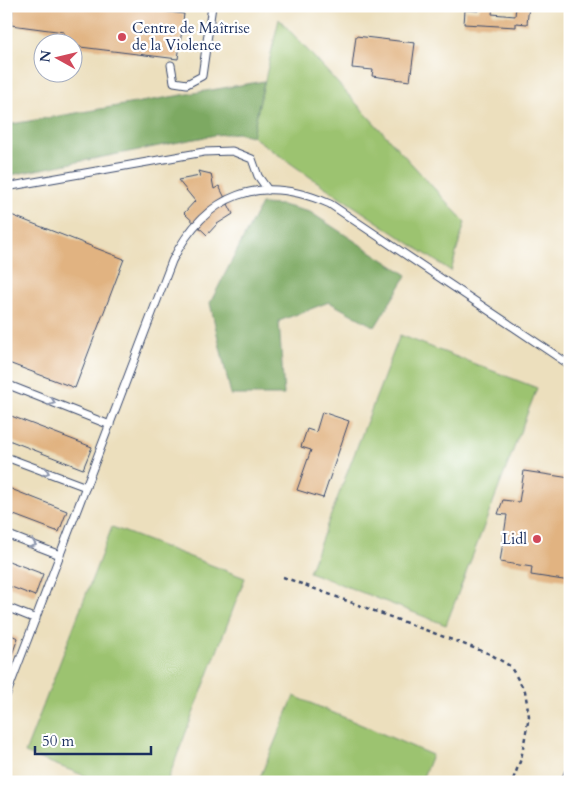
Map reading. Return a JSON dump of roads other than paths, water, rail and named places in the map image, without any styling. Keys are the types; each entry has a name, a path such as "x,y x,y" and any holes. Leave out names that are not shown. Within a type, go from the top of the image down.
{"lane":[{"path":"171,65 174,82 187,84 202,76 212,6"},
{"path":"6,187 204,152 232,152 252,159 258,176 268,190"},
{"path":"6,696 9,681 36,619 169,269 182,242 198,221 231,196 268,190 300,193 330,204 570,365"},
{"path":"6,384 110,425"},
{"path":"6,457 86,487"},
{"path":"6,534 60,555"},
{"path":"6,608 36,619"}],"place":[{"name":"Centre de Maîtrise de la Violence","path":"122,37"},
{"name":"Lidl","path":"537,539"}]}
